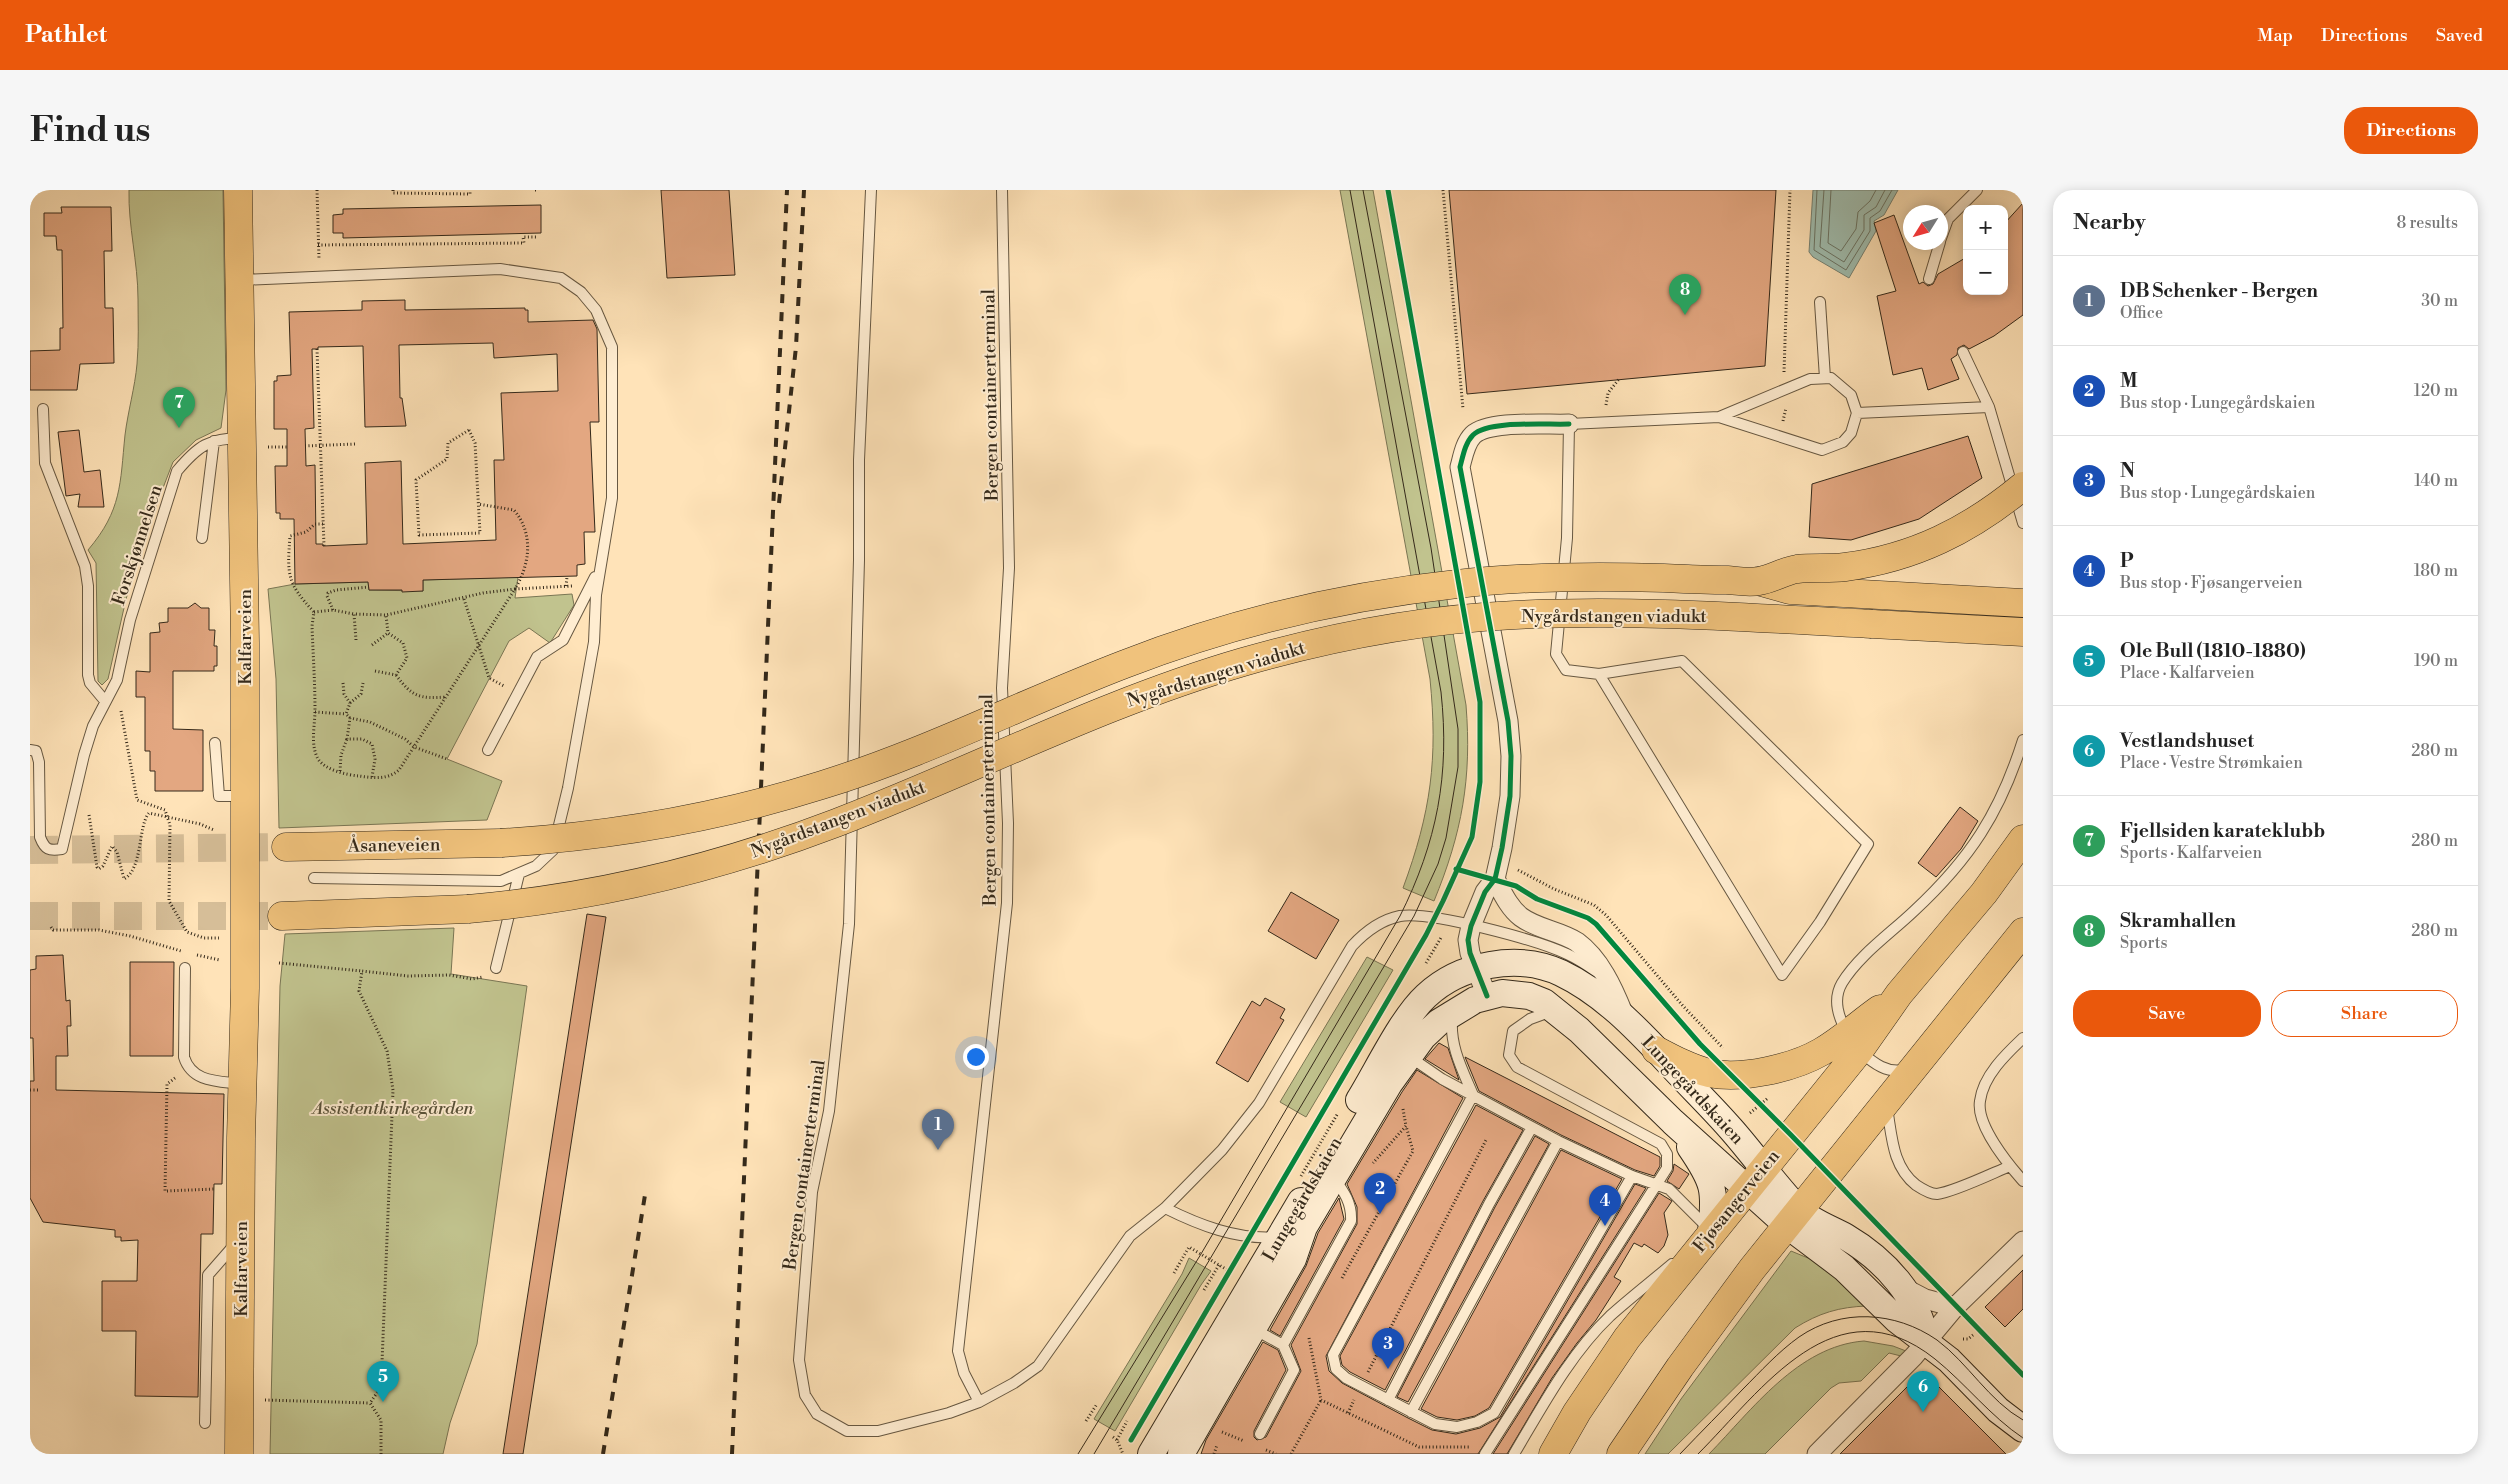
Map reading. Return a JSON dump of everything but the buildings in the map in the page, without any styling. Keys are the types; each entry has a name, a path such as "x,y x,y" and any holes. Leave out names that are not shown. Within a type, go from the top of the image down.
{"main road":[{"name":"Kalfarveien","path":"238,190 240,280 252,443 244,796 245,988 242,1084 239,1454"},
{"path":"1758,581 1795,569 1838,568 1868,564 1927,547 1986,515 2023,486"},
{"name":"Nygårdstangen viadukt","path":"501,844 634,830 716,814 768,801 877,766 1125,664 1179,645 1243,626 1342,601 1417,589 1509,579 1569,577 1758,581"},
{"path":"1758,581 1790,590 2023,603"},
{"name":"Nygårdstangen viadukt","path":"282,916 468,909 537,902 596,892 732,859 838,822 1132,699 1241,662 1347,637 1453,620 1511,615 1574,613 1659,614 2017,635"},
{"path":"1656,1050 1688,1066 1711,1073 1729,1064 1776,1068 1853,1042 1899,994 1984,893 2023,839"},
{"name":"Åsaneveien","path":"286,847 501,844"},
{"path":"1621,1454 1707,1328 2023,932"},
{"name":"Lungegårdskaien","path":"1151,1454 1243,1322 1293,1259 1304,1227 1389,1084 1415,1008 1427,994 1450,978 1476,968 1508,963 1545,968 1573,980 1625,1018 1730,1128 1755,1178"},
{"name":"Lungegårdskaien","path":"1181,1454 1243,1322 1280,1236 1402,1049 1453,1013 1487,996 1502,993 1529,996 1544,1002 1579,1030 1673,1122 1755,1178 1793,1218"},
{"name":"Fjøsangerveien","path":"1553,1454 1577,1412 1611,1360 1711,1232 1791,1135 1853,1042"},
{"path":"1673,1122 1699,1159 1712,1184 1715,1200 1711,1232"},
{"path":"1793,1218 1816,1222 1856,1243 1886,1268 1904,1288 1915,1306 1926,1342"},
{"path":"1793,1218 1897,1320 1949,1360 1998,1410 2023,1429"}],"street":[{"path":"1487,996 1468,940 1471,926 1485,892 1495,879 1507,824 1511,756 1508,721 1460,467 1464,450 1474,434 1490,426 1569,424"},
{"name":"Lungegårdskaien","path":"1495,879 1516,912 1523,918 1577,942 1589,953 1608,981 1625,1018"},
{"path":"1817,1454 1926,1342 1955,1307 2023,1241"},
{"path":"1904,1288 1925,1299 1955,1307"}],"lane":[{"name":"Bergen containerterminal","path":"871,190 859,460 859,560 849,924 829,1111 812,1192 799,1360 805,1396 817,1414 847,1431 878,1432 949,1413 979,1402 964,1373 958,1351 1007,903 1008,823 1002,688 1009,568 1002,190"},
{"path":"1948,219 1977,190"},
{"path":"1929,279 1938,250"},
{"path":"240,280 500,269 561,278 581,292 596,310 612,348 612,498 596,595 594,642 568,788 553,850 536,866 501,881 419,878 314,878"},
{"path":"1820,302 1825,378"},
{"path":"1963,352 1989,407 2023,524"},
{"path":"1599,674 1782,975 1820,922 1868,844 1682,661 1599,674 1566,670 1556,654 1567,538 1569,424 1719,418 1822,450 1843,442 1851,432 1857,412 1851,395 1831,378 1825,378 1810,379 1719,418"},
{"path":"1857,412 1989,407"},
{"name":"Forskjønnelsen","path":"43,409 45,463 85,566 88,586 88,675 90,683 105,701"},
{"name":"Forskjønnelsen","path":"30,750 36,751 39,762 40,837 44,847 51,851 62,849 84,755 93,726 117,680 130,620 177,471 194,452 220,438 252,443"},
{"path":"202,538 214,441"},
{"path":"488,750 537,657 563,640 602,561"},
{"path":"1920,1063 1904,1070 1890,1070 1876,1065 1853,1042 1840,1018 1836,1002 1841,984 1859,962 1932,894 1974,845 1994,814 2012,774 2023,740"},
{"path":"215,743 219,796 244,796"},
{"path":"496,968 519,874"},
{"path":"979,1402 1014,1383 1038,1366 1130,1236 1165,1208 1222,1150 1259,1103 1342,961 1361,936 1371,928 1400,916 1435,918 1471,926 1562,952 1588,966 1608,981"},
{"path":"185,968 184,1058 189,1067 204,1080 242,1084"},
{"path":"1485,1454 1667,1168 1667,1154 1660,1144 1517,1067 1508,1055 1510,1038 1513,1031 1519,1026 1555,1010"},
{"path":"1453,1013 1452,1045 1473,1095"},
{"path":"2023,1038 2003,1057 1985,1086 1980,1101 1981,1116 2010,1166 2023,1181"},
{"path":"1402,1049 1442,1079 1558,1141 1632,1176 1669,1189 1711,1232 1610,1316 1594,1334 1544,1405 1514,1454"},
{"path":"1473,1095 1333,1355 1336,1369 1346,1378 1411,1412 1435,1424 1457,1427 1477,1422 1494,1413 1632,1176"},
{"path":"1887,1103 1894,1152 1899,1165 1908,1178 1922,1189 1937,1194 2010,1166"},
{"path":"1388,1400 1489,1204 1532,1127"},
{"path":"1411,1412 1558,1141"},
{"path":"1283,1345 1351,1221 1352,1209 1346,1196 1333,1178"},
{"path":"1165,1208 1202,1226 1250,1236 1280,1236 1304,1227"},
{"path":"205,1423 208,1275 241,1237"},
{"path":"1243,1322 1283,1345 1294,1370 1260,1434"}],"path":[{"path":"317,190 319,276"},
{"path":"393,190 394,193 470,194 470,190"},
{"path":"424,193 429,190"},
{"path":"1443,190 1463,409"},
{"path":"1785,369 1790,190"},
{"path":"318,245 524,243 524,237 537,237"},
{"path":"317,349 324,546"},
{"path":"1602,422 1608,393 1620,379"},
{"path":"1782,424 1788,400"},
{"path":"469,430 476,443 478,504 480,533 419,535 416,480 447,459 448,443 469,430"},
{"path":"252,443 287,447"},
{"path":"305,446 355,444"},
{"path":"314,612 312,626 315,712 313,746 319,760 328,767 349,775 372,778 392,776 399,770 414,747 525,572 528,547 524,522 514,510 478,504"},
{"path":"314,612 299,596 290,581 288,562 290,536 306,532 315,524 322,524"},
{"path":"566,586 567,577"},
{"path":"314,612 333,610 354,614 386,615 515,589 592,584"},
{"path":"333,610 326,596 328,593 336,590 369,587"},
{"path":"464,599 489,678 518,693"},
{"path":"354,614 356,640"},
{"path":"386,615 388,633 403,643 406,650 407,658 404,667 396,676"},
{"path":"372,645 388,633"},
{"path":"376,671 396,676 405,688 414,695 427,698 446,697"},
{"path":"343,683 344,694 350,702"},
{"path":"346,714 350,702 362,694 363,683"},
{"path":"315,712 346,714 350,718 370,722 388,730 414,747 447,759"},
{"path":"121,716 137,800 165,810 168,816 170,825 169,901 187,932 204,938 225,938"},
{"path":"340,771 341,755 347,739 350,718"},
{"path":"347,739 362,739 372,744 375,759 372,778"},
{"path":"88,809 97,866 99,869 103,866 112,846 117,852 124,879 137,858 147,816 154,813 200,824 214,830"},
{"path":"1516,868 1554,890 1594,905 1606,915 1693,1018 1760,1104 1791,1135"},
{"path":"51,927 53,930 99,930 130,936 164,948 225,962"},
{"path":"279,963 408,976 449,975 472,979 486,976 496,968"},
{"path":"362,971 359,991 387,1051 393,1090 382,1387 370,1403"},
{"path":"189,1067 167,1084 165,1191 217,1189"},
{"path":"30,1090 39,1090"},
{"path":"1745,1116 1775,1093"},
{"path":"1348,1413 1486,1140"},
{"path":"1224,1280 1250,1236"},
{"path":"1174,1273 1189,1247 1235,1275"},
{"path":"1204,1290 1219,1265"},
{"path":"239,1399 370,1403"},
{"path":"1290,1454 1321,1400"},
{"path":"370,1403 381,1420 381,1454"},
{"path":"1086,1421 1097,1404"},
{"path":"1123,1454 1115,1439 1127,1421"}],"green space":[{"path":"129,190 223,190 226,390 221,428 196,440 173,462 151,519 126,599 108,679 102,685 98,681 96,563 88,550 107,522 117,496 138,356 138,285 130,217"},
{"path":"1340,190 1373,190 1466,705 1467,757 1463,805 1452,852 1434,901 1403,888 1420,835 1430,785 1433,735 1430,679"},
{"path":"518,577 515,598 572,594 574,605 550,643 529,628 509,641 447,759 502,781 487,820 279,828 276,679 268,589 295,584 368,582 369,590 423,591 423,580"},
{"name":"Assistentkirkegården","path":"454,928 451,974 527,986 477,1344 450,1423 443,1454 270,1454 280,986 285,934"},
{"path":"1367,957 1393,970 1306,1117 1280,1102"},
{"path":"1791,1251 1820,1263 1867,1306 1830,1312 1812,1318 1795,1328 1668,1454 1645,1454 1681,1399"},
{"path":"1189,1258 1211,1271 1115,1431 1094,1419 1182,1274"},
{"path":"1864,1341 1893,1346 1906,1351 1901,1356 1889,1353 1861,1381 1839,1383 1831,1388 1765,1454 1709,1454 1760,1400 1797,1367 1840,1345"}],"water":[{"path":"1813,190 1898,190 1884,215 1874,221 1876,231 1849,278 1813,257 1809,252"}],"tunnel":[{"path":"30,850 286,847"},
{"path":"30,916 282,916"}],"tram line":[{"path":"1078,1454 1201,1254 1400,916 1413,889 1423,861 1438,807 1444,752 1441,692 1350,190"},
{"path":"1094,1454 1414,916 1438,864 1446,838 1458,767 1458,729 1431,548 1363,190"},
{"path":"1680,1454 1791,1343 1815,1328 1832,1321 1850,1318 1886,1319 1904,1323 1921,1330 1948,1349 2000,1403 2023,1420"},
{"path":"1698,1454 1775,1375 1803,1353 1833,1337 1865,1332 1899,1338 1935,1359 2000,1420 2023,1438"}],"railway":[{"path":"732,1454 787,190"},
{"path":"779,503 796,347 804,190"},
{"path":"603,1454 645,1195"}],"cycle path":[{"path":"1131,1440 1426,935 1472,837 1480,782 1480,702 1388,190"},
{"path":"1487,996 1470,953 1468,940 1471,926 1485,892 1495,879 1510,796 1511,756 1508,721 1460,467 1468,442 1473,435 1481,430 1505,425 1569,424"},
{"path":"1456,869 1516,886 1537,899 1588,918 1596,924 1700,1044 1791,1135 2023,1375"}],"place":[{"name":"Skramhallen","path":"1685,315"},
{"name":"Fjellsiden karateklubb","path":"179,428"},
{"name":"DB Schenker - Bergen","path":"938,1150"},
{"name":"M","path":"1380,1214"},
{"name":"P","path":"1605,1226"},
{"name":"N","path":"1388,1369"},
{"name":"Ole Bull (1810-1880)","path":"383,1402"},
{"name":"Vestlandshuset","path":"1923,1412"}]}
